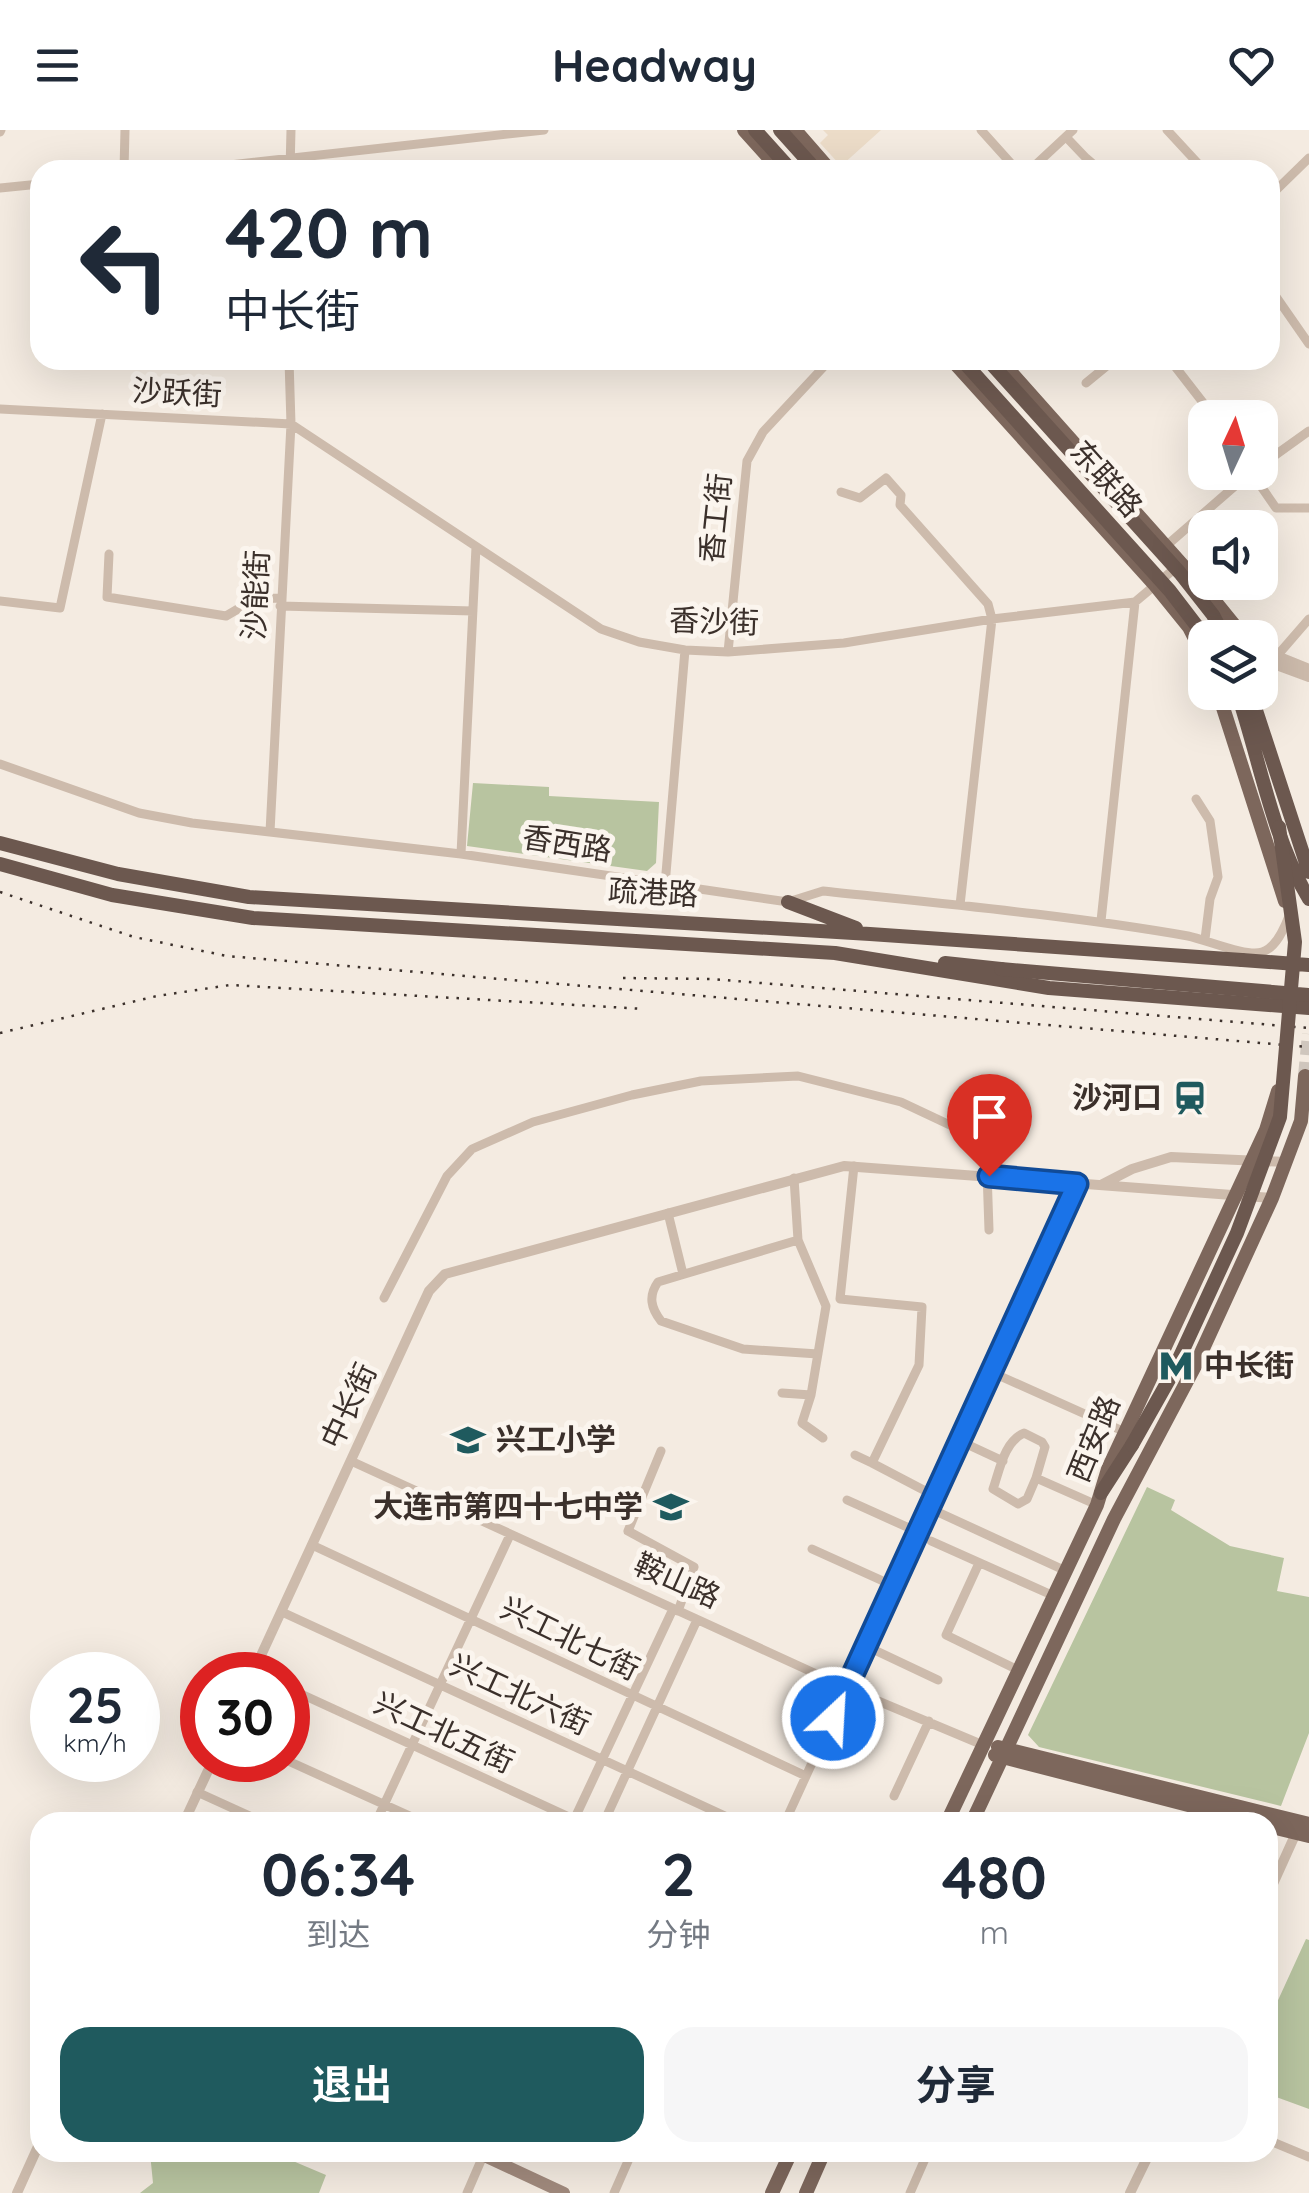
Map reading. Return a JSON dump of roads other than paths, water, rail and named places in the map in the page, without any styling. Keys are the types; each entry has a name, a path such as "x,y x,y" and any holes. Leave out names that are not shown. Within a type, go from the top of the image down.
{"highway":[{"path":"756,130 782,160"},
{"path":"780,130 807,160"},
{"name":"东联路","path":"971,370 1192,620"},
{"name":"东联路","path":"997,370 1219,620"},
{"path":"1243,710 1292,866 1309,899"},
{"path":"1260,710 1309,872"},
{"path":"1099,1499 1128,1438 1171,1376 1237,1233 1280,1117 1295,942 1279,827"},
{"name":"疏港路","path":"0,843 118,874 249,897 1309,965"},
{"path":"0,864 112,895 252,918 835,954 1309,995"},
{"path":"788,902 870,934"},
{"path":"835,954 1048,988 1309,1008"}],"main road":[{"path":"744,130 771,160"},
{"path":"794,130 821,160"},
{"path":"961,370 1188,626"},
{"path":"1009,370 1181,563 1225,620"},
{"path":"1224,710 1289,916 1288,956"},
{"path":"1260,710 1309,861"},
{"name":"西安路","path":"1128,1438 1273,1112 1280,1072"},
{"name":"西安路","path":"977,1812 1272,1198 1305,1120 1305,1076"},
{"name":"西安路","path":"952,1812 1099,1499"},
{"name":"鞍山路","path":"982,1745 1217,1812"},
{"name":"鞍山路","path":"1004,1754 1257,1812"},
{"name":"鞍山路","path":"1278,1817 1309,1824"},
{"path":"496,2162 564,2193"},
{"path":"772,2193 786,2162"},
{"path":"806,2193 820,2162"}],"street":[{"path":"124,160 125,130"},
{"path":"290,130 290,160"},
{"path":"326,160 544,130"},
{"path":"980,130 1008,160"},
{"path":"1166,130 1194,160"},
{"path":"1041,160 1070,133 1088,160"},
{"path":"1280,186 1309,158"},
{"path":"0,188 30,185"},
{"path":"1280,302 1309,344"},
{"name":"沙能街","path":"270,832 291,424 289,370"},
{"name":"香工街","path":"728,652 747,461 763,432 821,370"},
{"path":"1086,384 1102,370"},
{"path":"1178,370 1201,400"},
{"name":"沙跃街","path":"0,409 291,424"},
{"path":"0,601 60,608 102,414"},
{"name":"香沙街","path":"291,424 601,629 639,642 728,652 844,643 992,619 1135,602"},
{"path":"1278,453 1309,431"},
{"path":"841,492 860,498 886,478 901,495 900,505 988,604 992,619 960,906"},
{"path":"1166,546 1230,490"},
{"path":"1264,490 1276,508 1309,508"},
{"path":"461,854 476,547"},
{"path":"109,554 106,597 226,616 255,599 473,611"},
{"path":"1101,921 1135,602 1181,563"},
{"path":"1278,655 1309,619"},
{"path":"666,885 686,650"},
{"path":"1278,658 1309,669"},
{"path":"1278,666 1309,677"},
{"name":"香西路","path":"0,764 140,812 192,823 461,854 788,902 823,891 1101,921 1205,939 1250,953 1265,952 1289,916"},
{"path":"1196,799 1210,821 1218,878 1210,900 1205,939"},
{"path":"384,1298 447,1176 472,1150 533,1122 684,1085 798,1076 901,1102 986,1142 989,1230"},
{"path":"1232,1160 1259,1144"},
{"path":"1100,1185 1132,1169 1171,1157 1286,1162"},
{"path":"854,1166 840,1298 922,1307 919,1364 872,1463"},
{"name":"中长街","path":"265,1652 429,1292 445,1274 794,1178 854,1166 1272,1198"},
{"path":"794,1178 798,1240 826,1306 811,1396 802,1423 823,1438"},
{"path":"790,1812 1077,1184"},
{"path":"668,1213 683,1274"},
{"path":"798,1240 658,1282 652,1290 651,1304 661,1321 742,1349 818,1354"},
{"path":"991,1372 1128,1438"},
{"path":"782,1392 811,1396"},
{"path":"1024,1433 1045,1447 1036,1478 1027,1499 1018,1504 993,1489 1016,1436 1024,1433"},
{"path":"960,1441 1003,1461"},
{"path":"580,1812 694,1568 628,1531 661,1451"},
{"path":"855,1455 935,1496"},
{"name":"鞍山路","path":"351,1461 847,1688 982,1745"},
{"path":"1036,1478 1099,1499"},
{"path":"848,1500 918,1532"},
{"path":"929,1508 1066,1571"},
{"path":"380,1812 510,1535"},
{"path":"931,1541 1054,1596"},
{"name":"兴工北七街","path":"312,1545 806,1776"},
{"path":"812,1549 894,1586"},
{"path":"979,1562 946,1635 1018,1670"},
{"name":"兴工北六街","path":"282,1612 716,1812"},
{"path":"609,1812 697,1620"},
{"path":"866,1646 938,1680"},
{"name":"兴工北五街","path":"310,1698 555,1812"},
{"path":"894,1796 930,1722"},
{"path":"310,1771 401,1812"},
{"path":"189,1812 203,1782"},
{"path":"198,1792 241,1812"},
{"path":"1278,1877 1302,1835"},
{"path":"1278,2144 1309,2156"},
{"path":"17,2193 31,2162"},
{"path":"467,2193 477,2162"},
{"path":"614,2193 628,2162"},
{"path":"910,2193 924,2162"},
{"path":"1130,2193 1145,2162"}],"tunnel":[{"path":"1305,1076 1309,1034"}],"railway":[{"path":"0,892 134,937 227,956 1309,1047"},
{"path":"623,978 712,979 1309,1028"},
{"path":"0,1033 157,996 230,985 645,1009"}],"place":[{"name":"沙河口","path":"1190,1098"},
{"name":"中长街","path":"1176,1366"},
{"name":"兴工小学","path":"468,1440"},
{"name":"大连市第四十七中学","path":"671,1507"}]}
